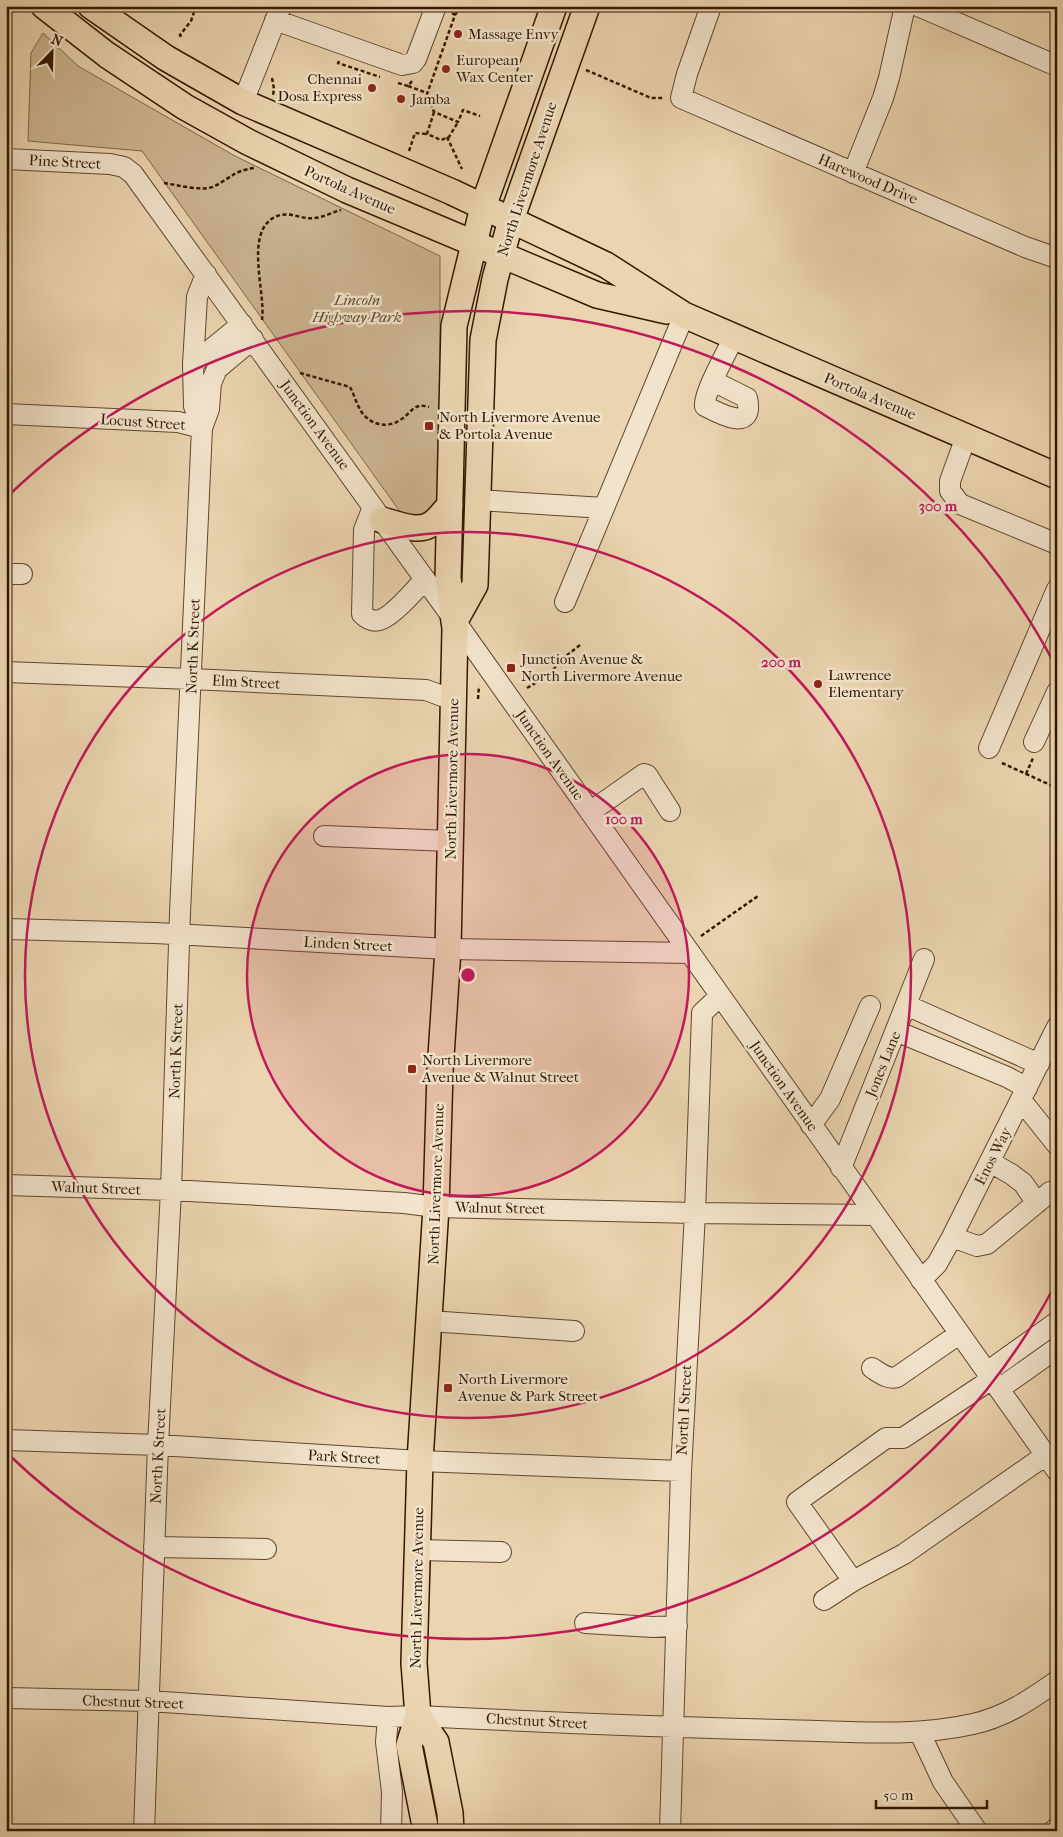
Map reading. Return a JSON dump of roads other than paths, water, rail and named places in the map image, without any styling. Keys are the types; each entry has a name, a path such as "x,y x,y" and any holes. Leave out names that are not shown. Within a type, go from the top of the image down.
{"main road":[{"name":"Portola Avenue","path":"44,6 107,55 185,107 248,142 347,190 597,295 684,315"},
{"name":"Portola Avenue","path":"92,6 166,58 243,102 482,207 606,265 684,315 1056,474"},
{"name":"North Livermore Avenue","path":"426,1831 409,1745 418,1716 414,1663 420,1461 436,1207 440,1072 448,949 456,621 448,578 454,326 482,207 554,6"},
{"name":"North Livermore Avenue","path":"456,621 475,585 482,340 510,220 587,6"},
{"path":"107,55 156,70 190,92 223,109 235,110 243,102"},
{"path":"378,513 415,528 424,528 434,522 450,505"},
{"path":"418,1716 436,1742 450,1813 451,1831"}],"street":[{"name":"Harewood Drive","path":"711,6 687,74 681,98 1025,247 1057,258"},
{"path":"853,173 889,78 905,6"},
{"path":"918,6 1057,66"},
{"path":"243,102 278,13 402,65 413,62 416,59 441,9"},
{"name":"Pine Street","path":"6,159 110,164 124,167"},
{"name":"Junction Avenue","path":"124,167 133,174 456,621 959,1334 1052,1461"},
{"name":"North K Street","path":"144,1831 158,1445 171,1190 202,428 194,406 193,364 197,297 206,274"},
{"path":"565,602 684,315"},
{"path":"193,364 247,332"},
{"name":"Locust Street","path":"6,414 178,422 202,428 209,409 211,382 217,369 247,332"},
{"path":"713,381 734,337"},
{"path":"966,437 950,481 950,492 960,504 1057,544"},
{"path":"478,500 604,508"},
{"path":"378,513 364,530 362,614 366,619 382,620 411,596 425,579"},
{"path":"995,755 1057,589"},
{"name":"Elm Street","path":"6,672 426,690 453,700"},
{"path":"1034,742 1057,692"},
{"path":"590,812 644,774 647,775 670,811"},
{"path":"324,836 450,841"},
{"name":"Linden Street","path":"6,929 180,934 448,949 690,953"},
{"name":"Jones Lane","path":"842,1168 924,959"},
{"name":"North I Street","path":"670,1831 681,1471 696,1213 702,1013 720,996"},
{"path":"906,1005 1038,1064"},
{"path":"811,1125 830,1099 870,1006"},
{"name":"Enos Way","path":"921,1280 937,1264 952,1237 1057,1027"},
{"path":"896,1031 1007,1077 1024,1094 1057,1145"},
{"path":"952,1237 977,1246 987,1244 1048,1196 990,1162"},
{"name":"Walnut Street","path":"6,1185 171,1190 404,1203 436,1207 875,1215"},
{"path":"429,1321 574,1331"},
{"path":"993,1380 1057,1322"},
{"path":"872,1368 892,1379 959,1334"},
{"path":"853,1581 797,1502 886,1438 903,1438 993,1380 1057,1348"},
{"name":"Park Street","path":"6,1440 158,1445 420,1461 681,1471"},
{"path":"824,1600 853,1581 904,1554 1052,1461"},
{"path":"154,1547 266,1549"},
{"path":"418,1550 501,1552"},
{"path":"585,1623 653,1627 677,1626"},
{"name":"Chestnut Street","path":"6,1698 149,1701 388,1717 418,1716 674,1727 920,1733 974,1724 998,1717 1021,1706 1057,1681"},
{"path":"388,1717 386,1742 392,1792 391,1831"},
{"path":"920,1733 943,1782 977,1831"},
{"path":"1053,1831 1057,1828"}],"place":[{"name":"Massage Envy","path":"458,34"},
{"name":"European Wax Center","path":"446,69"},
{"name":"Chennai Dosa Express","path":"372,88"},
{"name":"Jamba","path":"401,99"},
{"name":"North Livermore Avenue & Portola Avenue","path":"429,426"},
{"name":"Junction Avenue & North Livermore Avenue","path":"511,668"},
{"name":"Lawrence Elementary","path":"818,684"},
{"name":"North Livermore Avenue & Walnut Street","path":"412,1069"},
{"name":"North Livermore Avenue & Park Street","path":"448,1388"}],"park label":[{"name":"Lincoln Highway Park","path":"357,308"}]}
